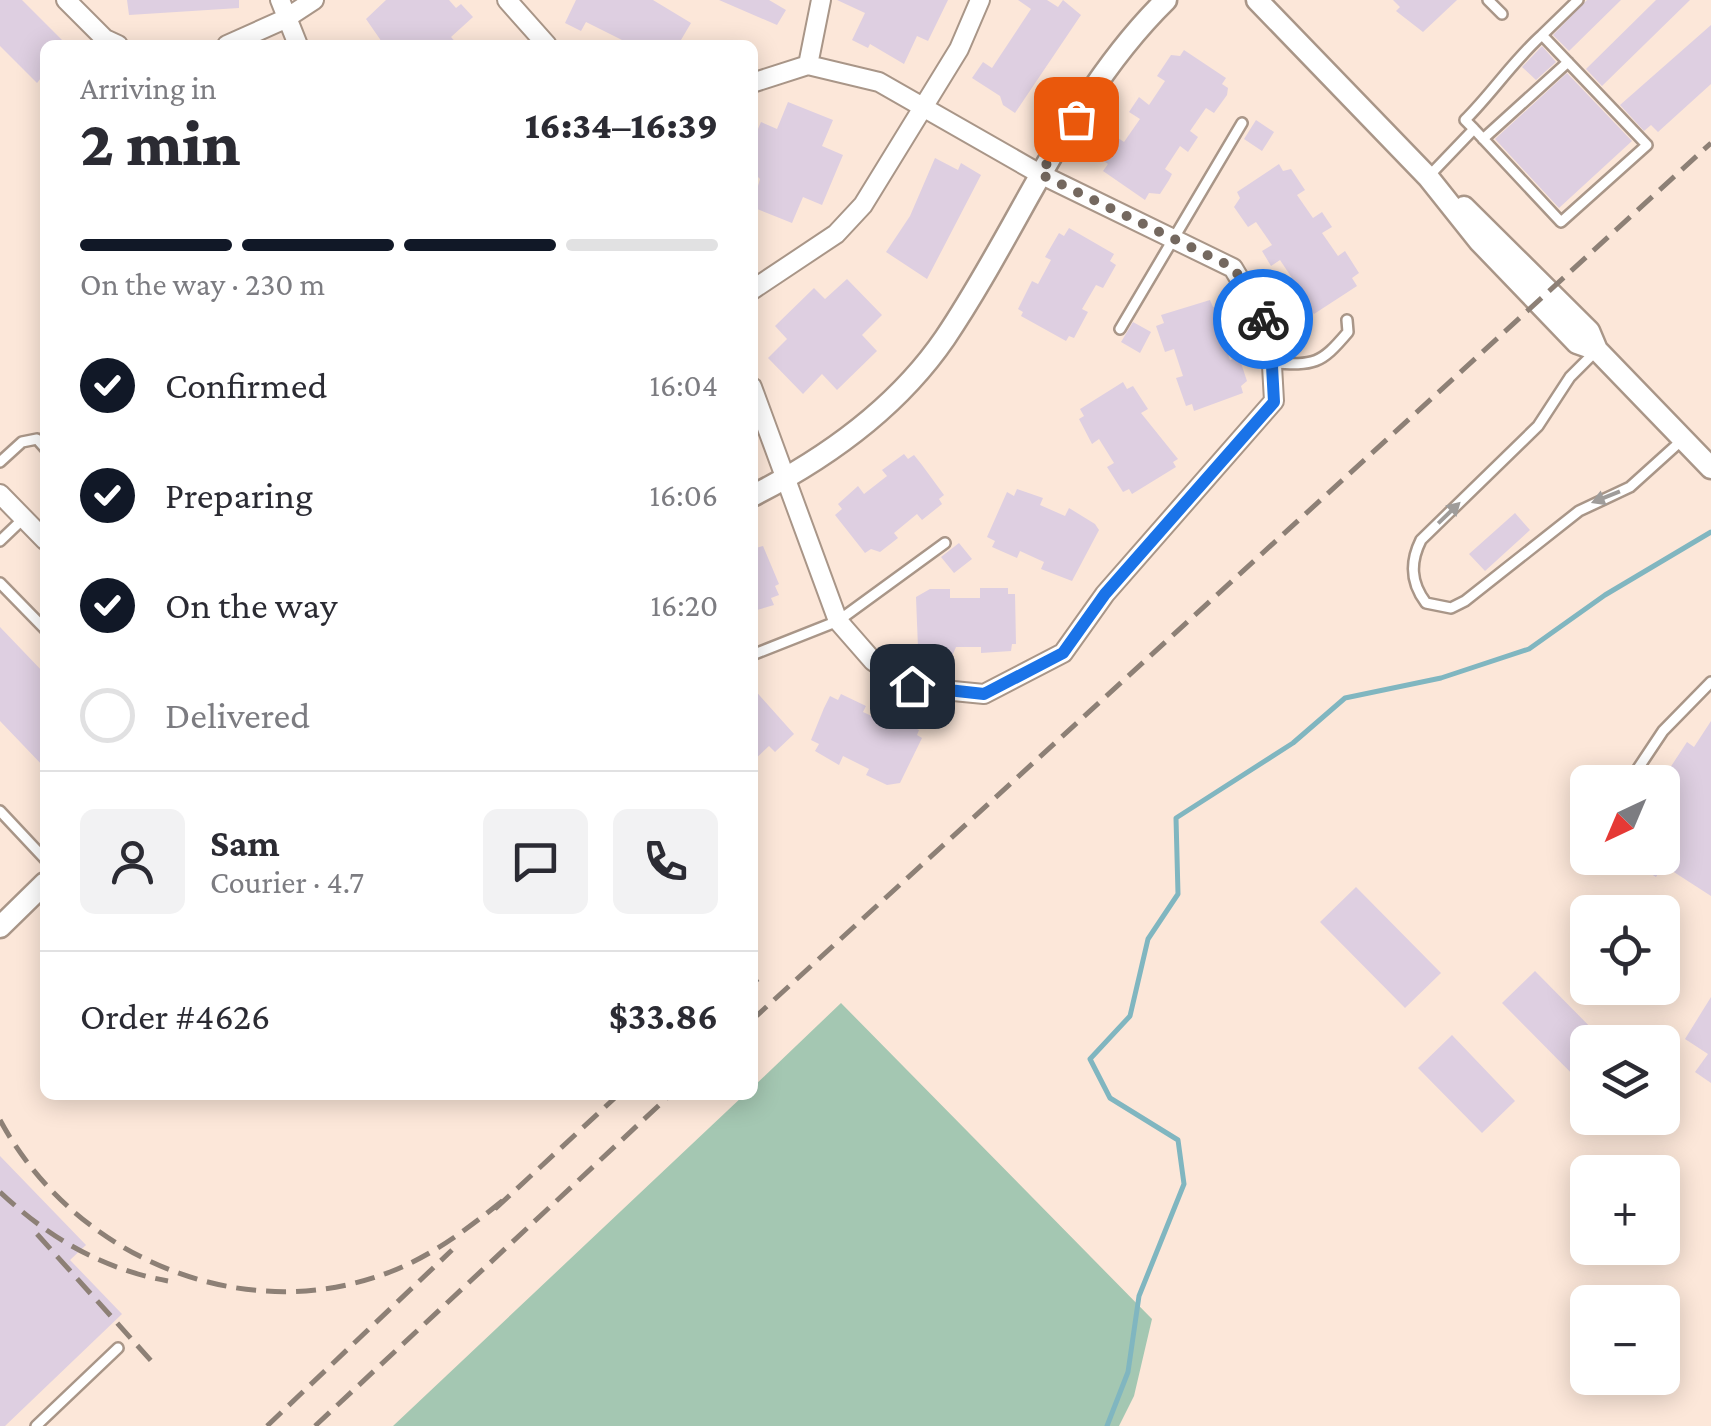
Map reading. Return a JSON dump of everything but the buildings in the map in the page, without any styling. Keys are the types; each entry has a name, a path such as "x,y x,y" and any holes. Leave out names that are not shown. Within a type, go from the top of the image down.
{"street":[{"path":"66,0 107,40"},
{"path":"280,0 296,40"},
{"path":"238,40 286,19 314,0"},
{"path":"507,0 543,40"},
{"path":"808,65 821,0"},
{"path":"758,286 836,234 863,205 920,106 959,49 980,0"},
{"path":"758,493 860,430 907,384 944,338 1040,174 1130,36 1166,0"},
{"path":"1257,0 1428,177 1491,230 1590,331 1597,350 1711,468"},
{"path":"758,81 808,65 879,82 1040,174 1234,268 1270,330 1274,402 1105,594 1063,653 984,694 912,686 873,661 838,621 758,402"},
{"path":"0,494 40,535"},
{"path":"0,926 40,889"}],"lane":[{"path":"1488,0 1502,14"},
{"path":"1542,35 1648,145 1561,222 1465,120 1501,84 1513,61 1578,0"},
{"path":"1483,140 1568,62"},
{"path":"1120,329 1162,251 1176,240 1192,201 1242,123"},
{"path":"1428,177 1474,129"},
{"path":"1272,362 1310,364 1326,358 1348,332 1347,320"},
{"path":"1597,350 1570,376 1538,426 1421,540 1412,559 1413,572 1426,603 1451,608 1465,601 1579,511 1630,487 1683,439"},
{"path":"0,462 22,442 37,439 40,442"},
{"path":"0,541 24,518"},
{"path":"758,653 838,621 945,543"},
{"path":"0,582 40,624"},
{"path":"1641,765 1664,731 1711,682"},
{"path":"0,811 40,854"},
{"path":"36,1426 118,1348"}],"green space":[{"path":"841,1003 1152,1319 1134,1396 1119,1426 393,1426 739,1100 758,1100 758,1082"}],"waterway":[{"path":"1107,1426 1128,1372 1139,1296 1184,1184 1178,1140 1110,1098 1090,1059 1130,1016 1148,939 1178,894 1176,818 1293,743 1345,698 1441,678 1529,649 1605,595 1711,532"}],"railway":[{"path":"758,1015 1711,143"},
{"path":"495,1209 613,1100"},
{"path":"315,1426 665,1100"},
{"path":"0,1120 32,1168 71,1210 117,1243 167,1269 221,1285 277,1292 334,1287 390,1272 437,1249 506,1198"},
{"path":"0,1192 38,1224 78,1249 121,1268 168,1281"},
{"path":"37,1234 154,1364"},
{"path":"267,1426 452,1250"}],"way so far":[{"path":"1076,119 1040,174 1234,268 1263,319"}],"route":[{"path":"912,686 984,694 1063,653 1105,594 1274,402 1270,330 1263,319"}]}
